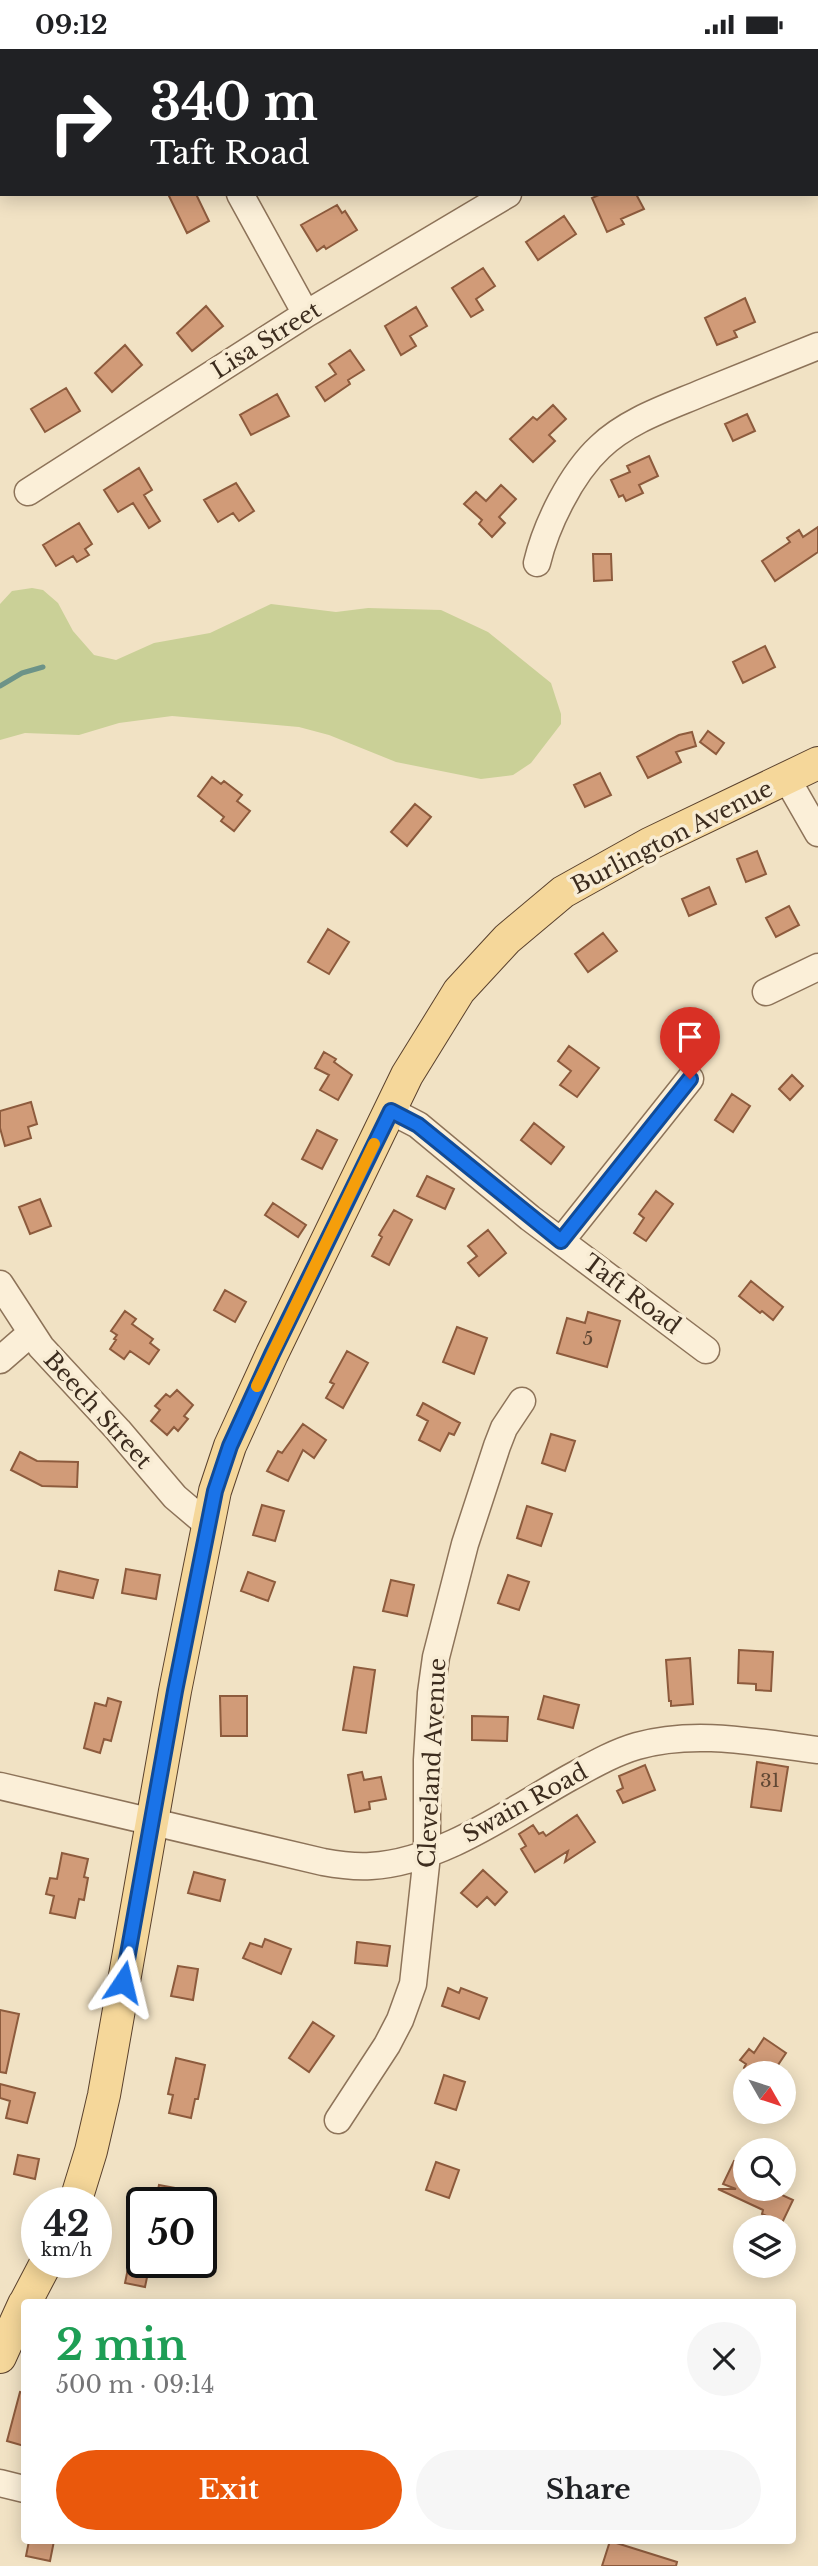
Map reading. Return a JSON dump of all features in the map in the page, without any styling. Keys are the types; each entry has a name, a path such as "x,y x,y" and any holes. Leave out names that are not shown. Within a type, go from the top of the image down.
{"main road":[{"name":"Burlington Avenue","path":"80,2187 104,2095 152,1820 215,1491 230,1446 272,1354 407,1075 458,991 536,912 597,871 818,763"},
{"path":"28,2299 38,2278"},
{"path":"0,2357 21,2312"}],"street":[{"path":"241,196 306,314"},
{"name":"Lisa Street","path":"27,492 306,314 505,196"},
{"path":"537,563 546,531 577,475 592,454 610,438 663,409 818,346"},
{"path":"787,779 818,834"},
{"path":"766,992 818,967"},
{"path":"561,1241 690,1079"},
{"name":"Taft Road","path":"391,1111 418,1125 561,1241 706,1350"},
{"name":"Beech Street","path":"0,1283 31,1333 53,1361 118,1430 175,1497 208,1525"},
{"path":"0,1360 31,1333"},
{"name":"Cleveland Avenue","path":"338,2120 387,2045 409,1997 417,1959 428,1855 427,1760 436,1657 465,1544 497,1446 504,1428 523,1401"},
{"name":"Swain Road","path":"0,1786 334,1864 371,1866 428,1855 466,1837 587,1768 635,1747 664,1740 695,1738 818,1750"},
{"path":"0,2483 21,2488"}],"green space":[{"path":"32,588 43,590 58,603 73,631 94,655 116,660 154,643 210,633 271,604 336,612 368,608 441,610 488,632 551,683 561,714 561,724 531,763 513,775 481,779 396,762 329,735 299,727 172,716 119,723 79,735 25,733 0,740 0,604 12,591"}],"building":[{"path":"169,196 197,196 209,221 187,233"},
{"path":"637,196 644,209 621,219 624,224 607,232 592,198"},
{"path":"337,205 342,213 345,211 357,230 326,249 324,246 317,251 301,225"},
{"path":"564,216 576,234 538,260 526,242"},
{"path":"483,268 495,286 476,299 483,310 471,317 452,288"},
{"path":"745,298 755,322 734,331 737,337 717,345 705,318"},
{"path":"206,306 223,326 192,351 177,333"},
{"path":"416,307 427,326 410,336 416,346 401,355 385,326"},
{"path":"125,345 142,365 112,392 95,373"},
{"path":"350,350 364,370 348,380 350,384 325,401 316,387 336,374 329,364"},
{"path":"66,388 80,411 45,432 31,409"},
{"path":"277,394 289,416 251,435 240,415"},
{"path":"553,405 566,419 549,435 555,441 533,462 510,439 533,417 537,420"},
{"path":"747,414 755,431 733,441 725,424"},
{"path":"649,456 658,476 639,485 643,493 626,501 623,495 619,497 611,480 630,472 627,466"},
{"path":"139,468 152,490 144,495 160,521 149,528 133,503 118,512 104,490"},
{"path":"236,483 254,511 239,521 233,513 218,522 204,500"},
{"path":"501,485 516,499 499,517 505,523 492,537 479,524 482,520 464,504 476,492 486,501"},
{"path":"79,523 92,544 85,549 89,555 77,562 73,556 56,566 43,545"},
{"path":"818,527 818,552 775,581 762,561 790,542 787,538 799,530 803,537"},
{"path":"593,554 611,554 612,580 594,581"},
{"path":"765,646 775,667 743,683 733,662"},
{"path":"708,731 724,743 716,754 700,742"},
{"path":"692,732 696,746 676,752 681,762 648,778 637,757 679,735"},
{"path":"600,773 611,795 585,807 574,785"},
{"path":"212,777 221,784 224,781 242,795 237,801 250,811 234,831 221,821 224,817 198,796"},
{"path":"415,804 431,817 407,846 391,832"},
{"path":"757,851 766,874 746,882 737,859"},
{"path":"709,887 716,904 689,916 682,899"},
{"path":"789,906 799,925 776,937 766,918"},
{"path":"328,929 349,942 329,974 308,962"},
{"path":"603,933 617,951 588,972 575,954"},
{"path":"569,1046 599,1068 577,1097 560,1085 571,1071 558,1061"},
{"path":"324,1052 336,1059 334,1062 352,1075 338,1100 320,1090 329,1075 315,1068"},
{"path":"792,1075 803,1086 790,1100 779,1089"},
{"path":"732,1094 750,1106 733,1132 715,1120"},
{"path":"31,1102 37,1124 28,1127 31,1138 5,1146 0,1128 0,1111"},
{"path":"534,1123 564,1147 551,1164 521,1140"},
{"path":"317,1130 337,1140 322,1169 302,1159"},
{"path":"427,1176 454,1189 445,1209 417,1196"},
{"path":"656,1191 673,1204 646,1241 634,1233 644,1218 639,1214"},
{"path":"40,1199 51,1226 30,1234 19,1207"},
{"path":"273,1203 306,1225 298,1237 265,1215"},
{"path":"394,1210 412,1220 389,1265 372,1256 382,1237 379,1235"},
{"path":"488,1230 506,1253 479,1276 468,1263 477,1256 468,1246"},
{"path":"751,1281 783,1307 773,1320 739,1296"},
{"path":"225,1290 246,1302 235,1322 214,1310"},
{"path":"125,1311 136,1319 132,1324 153,1339 150,1343 159,1350 149,1364 130,1351 124,1359 110,1349 117,1335 111,1331"},
{"path":"588,1312 620,1321 607,1367 557,1353 567,1318 585,1323"},
{"path":"457,1327 487,1338 474,1374 443,1362"},
{"path":"347,1351 368,1363 343,1408 326,1398 334,1384 330,1382"},
{"path":"177,1390 193,1405 184,1416 188,1419 178,1431 174,1427 167,1435 151,1421 160,1410 155,1406 166,1394 170,1397"},
{"path":"423,1403 460,1423 454,1435 449,1433 440,1451 419,1440 428,1421 417,1415"},
{"path":"303,1424 326,1440 314,1458 303,1450 288,1481 267,1471 278,1451 282,1453"},
{"path":"551,1434 575,1441 565,1471 542,1463"},
{"path":"20,1452 37,1461 78,1462 77,1487 42,1486 11,1470"},
{"path":"262,1505 284,1511 275,1541 253,1535"},
{"path":"527,1506 552,1514 541,1546 517,1538"},
{"path":"126,1569 160,1575 156,1599 122,1593"},
{"path":"59,1571 98,1580 93,1598 55,1590"},
{"path":"248,1572 275,1582 268,1601 241,1591"},
{"path":"508,1575 529,1582 519,1610 498,1603"},
{"path":"391,1580 414,1585 407,1616 383,1611"},
{"path":"739,1650 773,1652 771,1691 756,1690 756,1684 738,1683"},
{"path":"690,1658 693,1704 671,1706 666,1660"},
{"path":"354,1667 375,1670 366,1733 343,1730"},
{"path":"220,1696 247,1696 247,1736 221,1736"},
{"path":"544,1696 579,1705 573,1728 538,1719"},
{"path":"108,1698 121,1702 111,1741 104,1739 100,1753 84,1748 95,1703 106,1706"},
{"path":"472,1716 508,1717 507,1741 472,1740"},
{"path":"757,1762 788,1767 781,1811 751,1807"},
{"path":"645,1765 655,1790 623,1803 617,1791 623,1788 619,1776"},
{"path":"362,1772 364,1780 381,1777 386,1799 369,1802 370,1809 355,1812 348,1775"},
{"path":"577,1815 595,1842 565,1862 568,1851 535,1872 521,1849 526,1846 519,1834 533,1825 539,1834 543,1832 546,1836"},
{"path":"62,1853 88,1859 84,1877 88,1878 84,1900 79,1899 75,1918 50,1913 54,1896 46,1894 50,1878 57,1879"},
{"path":"483,1870 507,1892 495,1905 487,1897 477,1907 461,1893"},
{"path":"194,1872 225,1880 220,1901 188,1893"},
{"path":"265,1939 291,1949 281,1974 243,1958 250,1943 262,1947"},
{"path":"357,1942 390,1946 387,1966 355,1963"},
{"path":"178,1966 198,1969 193,2000 171,1996"},
{"path":"448,1988 459,1993 461,1988 487,1998 479,2019 442,2006"},
{"path":"0,2010 19,2014 6,2073 0,2072"},
{"path":"313,2022 334,2036 309,2072 289,2058"},
{"path":"764,2038 786,2053 781,2061 740,2060 749,2049 754,2053"},
{"path":"176,2058 205,2065 191,2118 169,2113 173,2095 168,2094"},
{"path":"444,2075 465,2082 456,2110 435,2103"},
{"path":"0,2084 35,2093 27,2123 6,2118 10,2101 0,2098"},
{"path":"18,2155 39,2159 35,2179 14,2174"},
{"path":"436,2162 459,2170 449,2198 426,2190"},
{"path":"733,2163 733,2188 723,2184"},
{"path":"718,2189 733,2189 733,2196"},
{"path":"744,2201 793,2201 786,2215 764,2215 763,2210"},
{"path":"126,2278 147,2278 145,2287 125,2283"},
{"path":"20,2392 21,2392 21,2445 7,2441"},
{"path":"28,2544 53,2544 50,2561 26,2556"},
{"path":"609,2544 620,2544 677,2562 676,2566 602,2566"}],"waterway":[{"path":"0,686 22,673 43,667"}],"slow traffic":[{"path":"257,1386 374,1144"}],"route":[{"path":"123,1982 175,1691 215,1491 230,1446 272,1354 391,1111 418,1125 561,1241 690,1079"}]}
